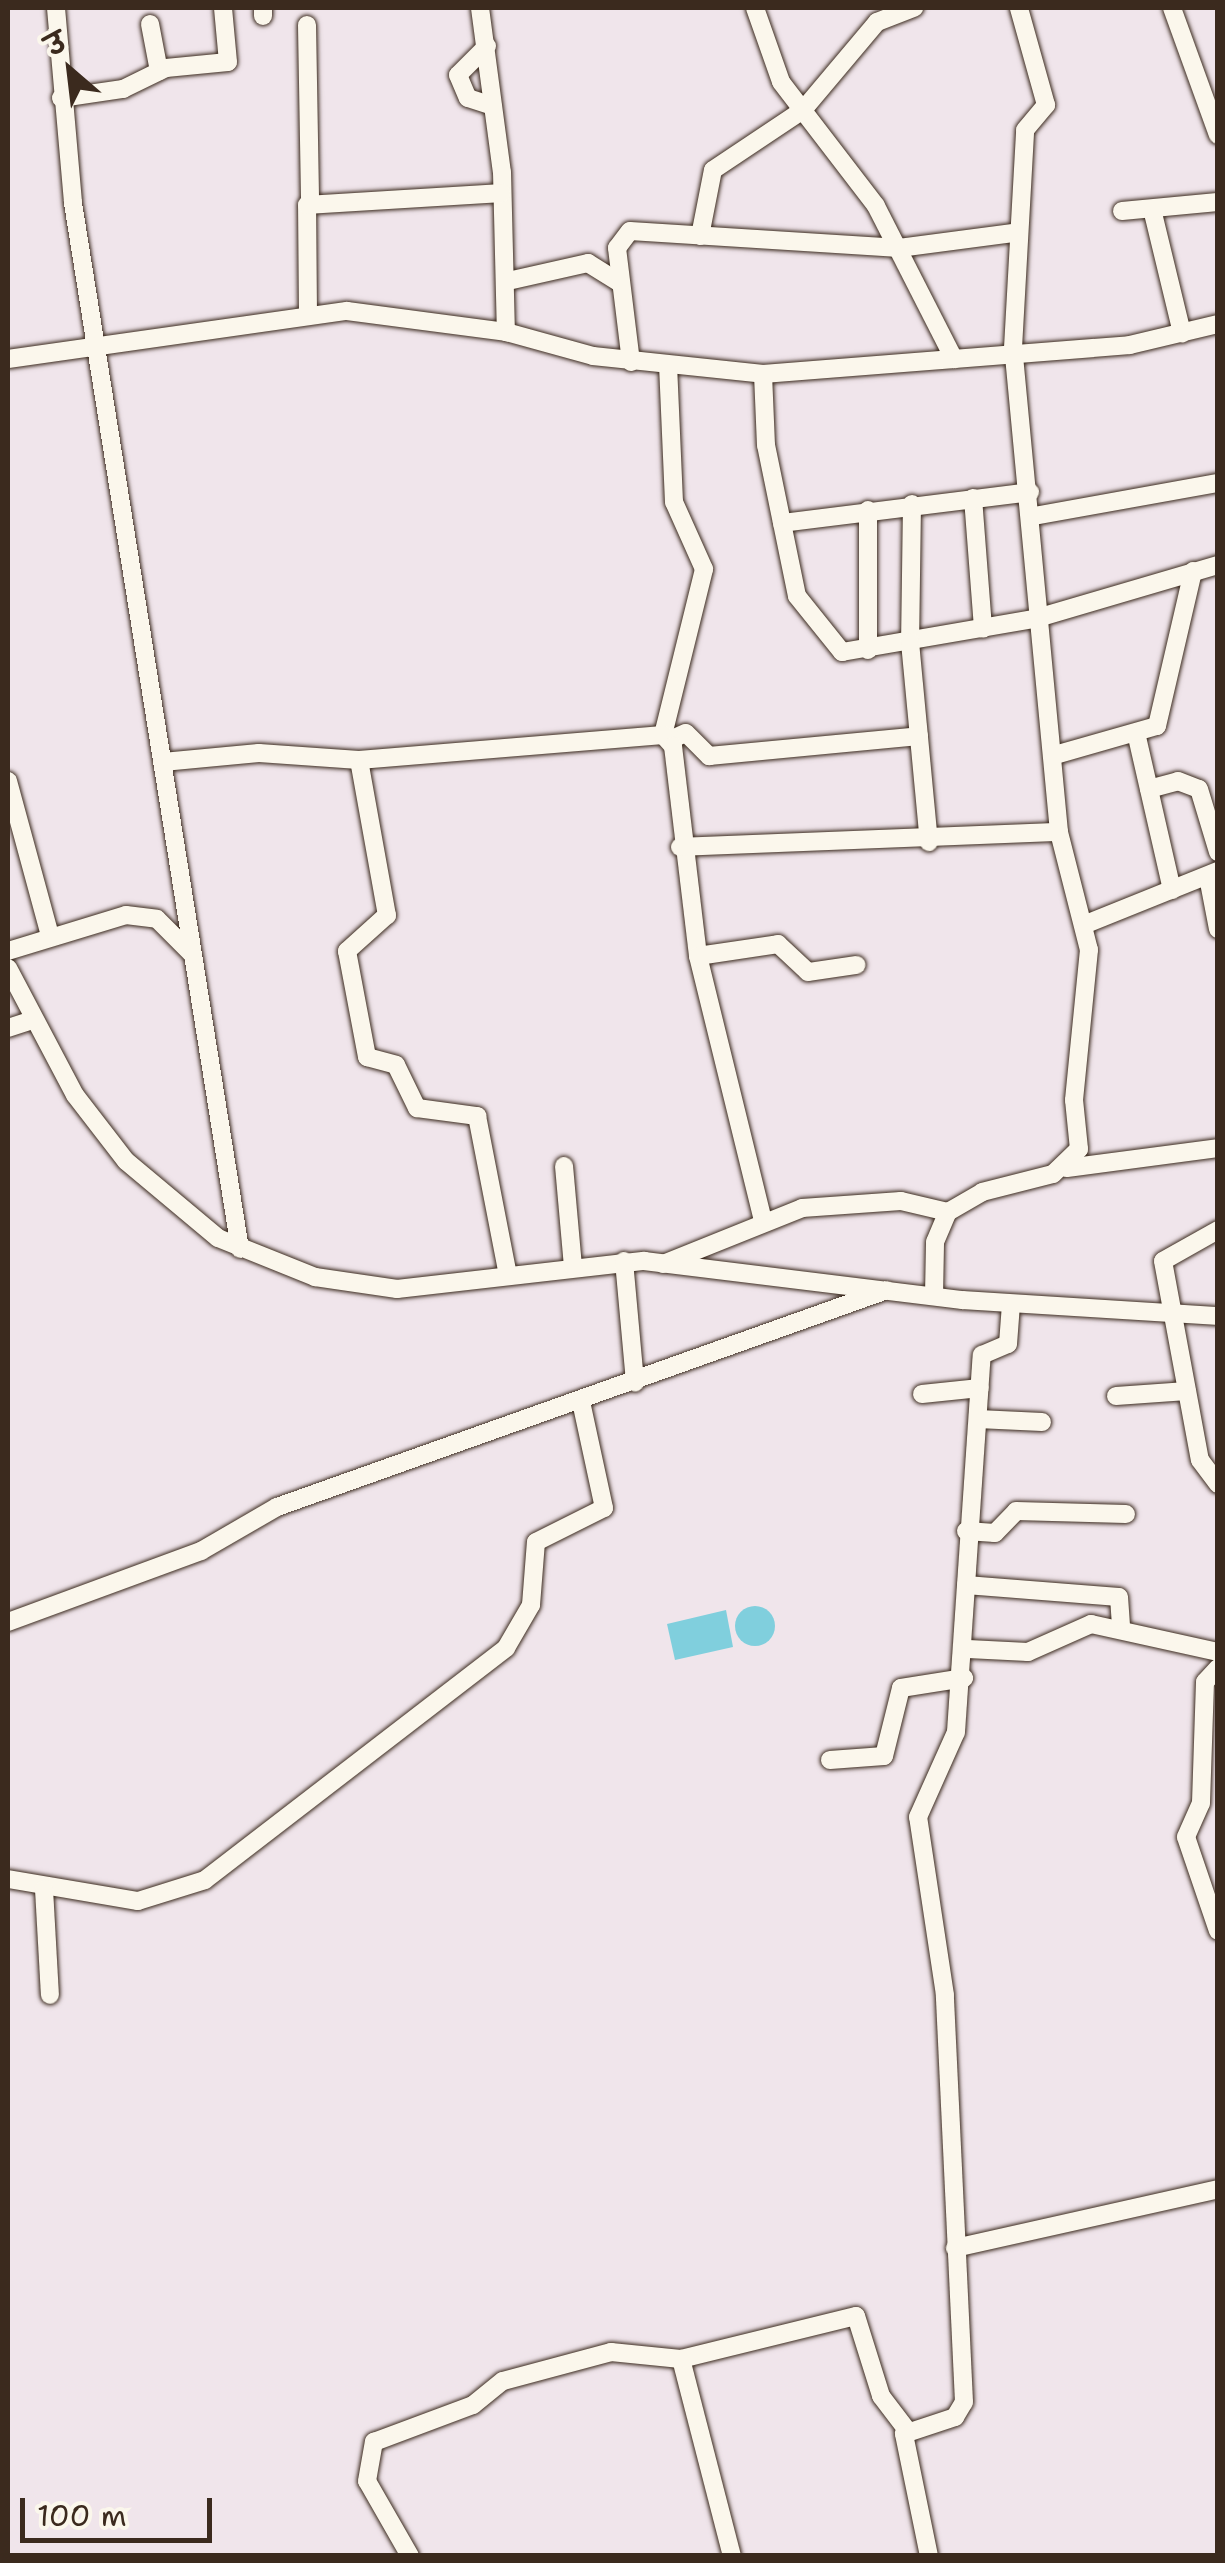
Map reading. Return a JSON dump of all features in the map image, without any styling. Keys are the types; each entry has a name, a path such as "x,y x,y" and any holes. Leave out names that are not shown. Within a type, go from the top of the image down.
{"street":[{"path":"56,8 61,98 240,1249"},
{"path":"61,98 123,89 160,71 230,61 222,8"},
{"path":"480,8 502,193 508,281 506,332"},
{"path":"755,8 781,82 899,248 954,358"},
{"path":"700,236 707,177 803,110 877,22 914,8"},
{"path":"1019,8 1046,108 1026,124 1013,233 1013,348 1034,516 1034,619 1055,755 1059,832 1086,924 1079,1149 1066,1168"},
{"path":"1172,8 1218,135"},
{"path":"150,24 160,71"},
{"path":"307,25 310,204 303,212 308,314"},
{"path":"486,46 458,75 468,98 494,106"},
{"path":"310,204 502,193"},
{"path":"1122,212 1218,202"},
{"path":"1152,209 1182,333"},
{"path":"630,362 620,282 623,234 899,248 1013,233"},
{"path":"508,281 588,263 620,282"},
{"path":"8,359 347,311 506,332 630,362 763,374 954,358 1013,348 1130,345 1218,324"},
{"path":"668,365 674,502 704,569 666,738 698,956 763,1220"},
{"path":"763,374 782,523 800,605 837,648 868,650 1034,619 1218,565"},
{"path":"1034,516 1218,483"},
{"path":"782,523 1030,492"},
{"path":"972,498 983,629"},
{"path":"912,504 910,642 929,842"},
{"path":"868,510 868,650"},
{"path":"1055,755 1137,737 1166,712 1193,571"},
{"path":"163,762 259,753 359,760 666,738 686,733 709,756 918,736"},
{"path":"1137,737 1172,890"},
{"path":"359,760 388,915 347,950 367,1057 396,1065 417,1108 477,1116 508,1275"},
{"path":"8,781 50,936"},
{"path":"1149,789 1178,781 1198,789 1218,852"},
{"path":"680,846 929,842 1059,832"},
{"path":"1086,924 1213,874 1218,929"},
{"path":"8,950 110,916 150,916 192,954"},
{"path":"698,956 778,944 808,972 856,966"},
{"path":"8,968 32,1020 106,1140 240,1249 354,1286 508,1275 624,1261 1011,1304 1218,1316"},
{"path":"8,1028 32,1020"},
{"path":"934,1296 935,1242 948,1212 982,1192 1066,1168 1218,1148"},
{"path":"564,1166 573,1266"},
{"path":"663,1264 763,1220 901,1201 948,1212"},
{"path":"1218,1230 1164,1257 1200,1460 1218,1484"},
{"path":"624,1261 635,1382"},
{"path":"8,1622 201,1550 277,1507 581,1402 886,1290"},
{"path":"907,2430 963,2409 945,1994 918,1817 948,1762 964,1678 968,1648 966,1531 982,1351 1008,1344 1011,1304"},
{"path":"922,1394 980,1388"},
{"path":"1116,1396 1188,1392"},
{"path":"8,1879 44,1889 138,1901 205,1880 506,1648 531,1605 536,1542 604,1508 581,1402"},
{"path":"978,1419 1042,1422"},
{"path":"966,1531 995,1533 1016,1511 1126,1514"},
{"path":"966,1585 1119,1597 1121,1625"},
{"path":"968,1648 1028,1652 1080,1627 1121,1625 1218,1652"},
{"path":"1218,1668 1205,1682 1202,1803 1186,1837 1218,1931"},
{"path":"830,1760 884,1756 901,1688 964,1678"},
{"path":"44,1889 50,1995"},
{"path":"955,2248 1218,2188"},
{"path":"410,2556 367,2482 374,2442 473,2405 503,2381 611,2352 681,2359 856,2316 881,2396 907,2430 929,2556"},
{"path":"681,2359 732,2556"}],"water":[{"path":"755,1606 769,1612 775,1626 769,1640 755,1646 741,1640 735,1626 741,1612"},
{"path":"726,1610 733,1647 675,1660 667,1624"}]}
